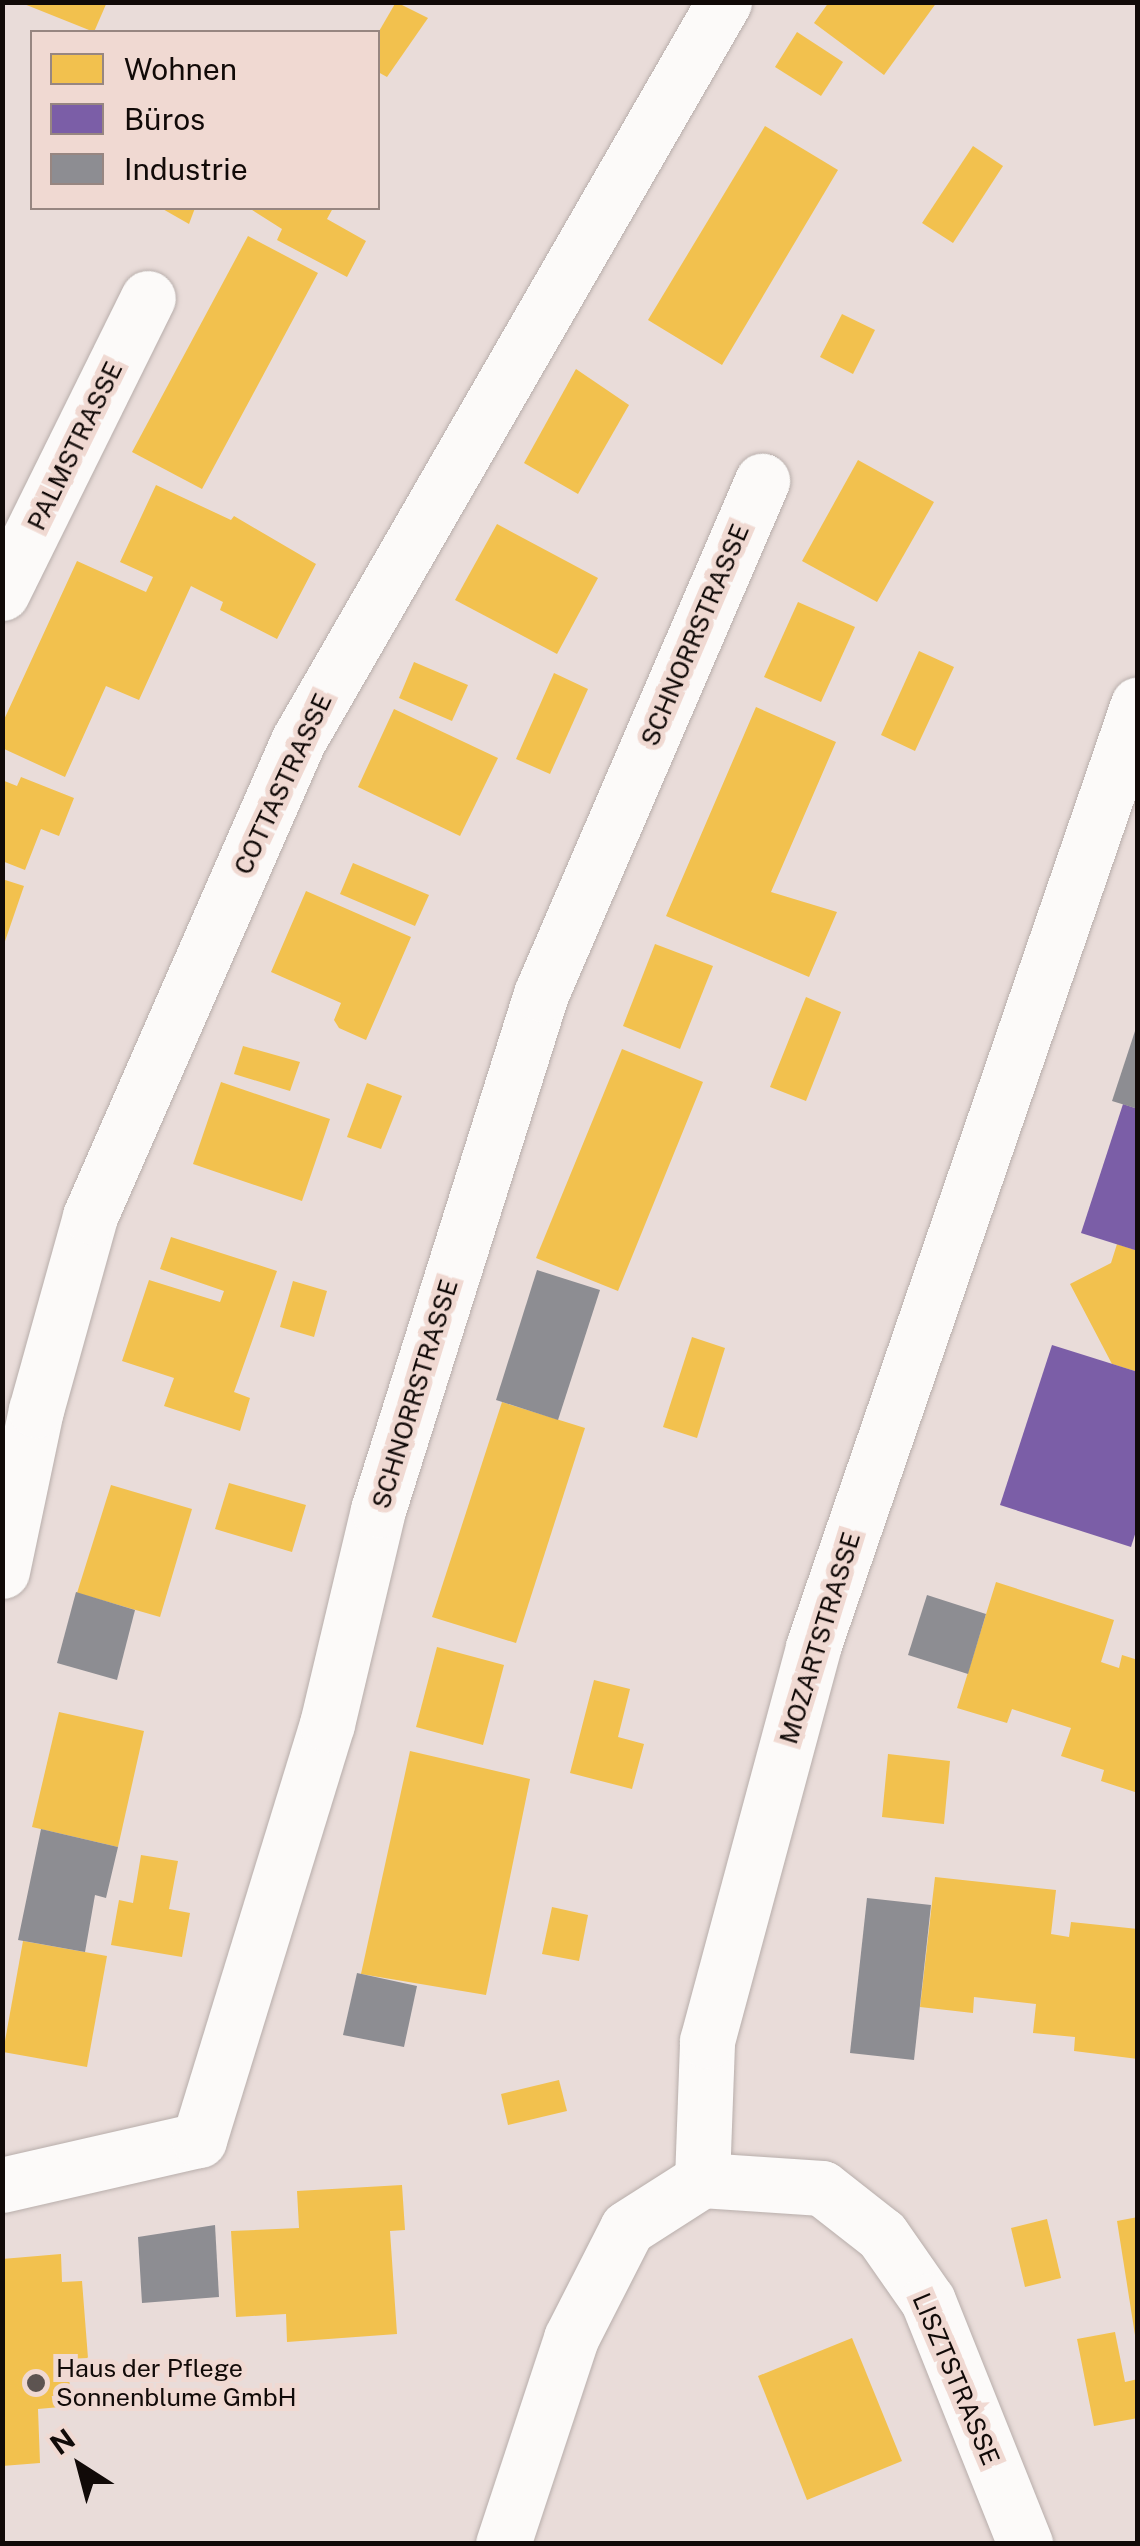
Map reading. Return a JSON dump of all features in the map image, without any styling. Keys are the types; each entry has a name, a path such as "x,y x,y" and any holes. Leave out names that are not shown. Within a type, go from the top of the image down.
{"street":[{"name":"COTTASTRASSE","path":"2,1570 36,1410 90,1216 298,741 724,2"},
{"name":"PALMSTRASSE","path":"2,593 148,298"},
{"name":"SCHNORRSTRASSE","path":"2,2185 199,2140 326,1724 378,1510 541,994 762,480"},
{"name":"MOZARTSTRASSE","path":"702,2180 707,2041 813,1647 1138,704"},
{"path":"503,2544 571,2338 627,2228 702,2180"},
{"name":"LISZTSTRASSE","path":"702,2180 822,2188 882,2235 928,2301 1025,2544"}],"building: Wohnen":[{"path":"19,2 107,2 95,30"},
{"path":"396,2 428,18 387,77 380,73 380,30"},
{"path":"829,2 937,2 884,75 814,23"},
{"path":"797,32 843,62 821,96 775,67"},
{"path":"765,126 838,170 722,365 648,320"},
{"path":"973,146 1003,166 953,243 922,223"},
{"path":"164,210 194,210 189,224"},
{"path":"252,210 332,210 327,219 366,241 347,277 277,240 282,229"},
{"path":"248,236 318,273 202,489 132,452"},
{"path":"842,314 875,330 853,374 820,357"},
{"path":"576,369 629,405 578,494 524,463"},
{"path":"858,460 934,502 877,602 802,561"},
{"path":"156,485 231,520 234,516 316,564 277,639 220,610 223,602 191,586 139,700 106,686 65,777 2,748 2,724 77,561 146,592 153,577 120,562"},
{"path":"497,524 598,578 557,654 455,600"},
{"path":"798,602 855,627 821,702 764,677"},
{"path":"919,651 954,667 915,751 881,735"},
{"path":"414,662 468,685 452,721 399,698"},
{"path":"554,673 588,689 550,774 516,759"},
{"path":"756,707 836,742 771,892 837,912 809,977 666,916"},
{"path":"394,709 498,758 460,836 358,787"},
{"path":"21,777 74,798 59,836 41,829 25,870 2,861 2,780 17,786"},
{"path":"353,863 429,895 415,926 340,894"},
{"path":"2,879 24,886 3,947 2,947"},
{"path":"306,891 411,937 366,1040 339,1028 334,1020 341,1003 271,972"},
{"path":"655,944 713,966 680,1049 623,1026"},
{"path":"806,997 841,1012 806,1101 770,1087"},
{"path":"243,1046 300,1062 290,1091 234,1074"},
{"path":"622,1049 703,1082 618,1291 536,1258"},
{"path":"221,1082 330,1119 302,1201 193,1164"},
{"path":"367,1083 402,1096 381,1149 347,1137"},
{"path":"171,1237 277,1271 234,1392 250,1398 240,1431 164,1406 174,1378 122,1361 149,1280 220,1302 224,1291 160,1269"},
{"path":"1117,1244 1138,1251 1138,1372 1112,1364 1070,1284 1111,1263"},
{"path":"293,1281 327,1291 314,1337 280,1327"},
{"path":"692,1337 725,1348 697,1438 663,1427"},
{"path":"502,1402 585,1428 516,1643 432,1617"},
{"path":"229,1483 306,1505 292,1552 215,1529"},
{"path":"111,1485 192,1509 160,1617 77,1593"},
{"path":"996,1582 1114,1620 1101,1662 1119,1668 1122,1655 1138,1660 1138,1793 1101,1781 1104,1770 1061,1756 1071,1728 1012,1709 1007,1723 957,1708"},
{"path":"437,1647 504,1665 483,1745 416,1727"},
{"path":"594,1680 630,1689 618,1737 644,1744 632,1789 570,1773"},
{"path":"59,1712 144,1731 118,1847 32,1827"},
{"path":"410,1751 530,1779 486,1995 361,1974"},
{"path":"888,1754 950,1761 944,1824 882,1817"},
{"path":"141,1855 178,1861 169,1909 190,1913 182,1957 111,1945 119,1900 133,1903"},
{"path":"935,1877 1056,1890 1051,1934 1069,1937 1071,1922 1138,1929 1138,2059 1074,2051 1075,2037 1033,2033 1036,2004 974,1997 973,2013 920,2007"},
{"path":"552,1907 588,1915 579,1961 542,1954"},
{"path":"23,1941 107,1956 87,2067 3,2052"},
{"path":"559,2080 567,2111 508,2125 501,2094"},
{"path":"402,2185 405,2230 390,2231 397,2334 287,2342 286,2314 236,2317 231,2231 299,2228 297,2191"},
{"path":"1138,2217 1138,2335 1135,2335 1117,2221"},
{"path":"1047,2219 1061,2278 1025,2287 1011,2228"},
{"name":"Haus der Pflege Sonnenblume GmbH","path":"61,2254 62,2282 82,2281 88,2358 68,2359 71,2406 38,2409 40,2463 2,2466 2,2259"},
{"path":"1115,2332 1125,2382 1138,2379 1138,2418 1094,2426 1077,2339"},
{"path":"852,2338 902,2461 807,2500 758,2376"}],"building: Büros":[{"path":"1123,1104 1138,1109 1138,1251 1081,1233"},
{"path":"1052,1345 1138,1372 1138,1525 1131,1547 1000,1505"}],"building: Industrie":[{"path":"1138,1025 1138,1109 1112,1101"},
{"path":"537,1270 600,1290 558,1420 496,1400"},
{"path":"76,1592 135,1610 117,1680 57,1663"},
{"path":"927,1595 986,1614 968,1674 908,1655"},
{"path":"41,1829 118,1847 106,1898 95,1895 85,1952 18,1940"},
{"path":"867,1898 931,1905 914,2060 850,2053"},
{"path":"357,1973 417,1986 404,2047 343,2035"},
{"path":"215,2225 219,2297 142,2303 138,2237"}],"place":[{"name":"Haus der Pflege Sonnenblume GmbH","path":"36,2383"}]}
